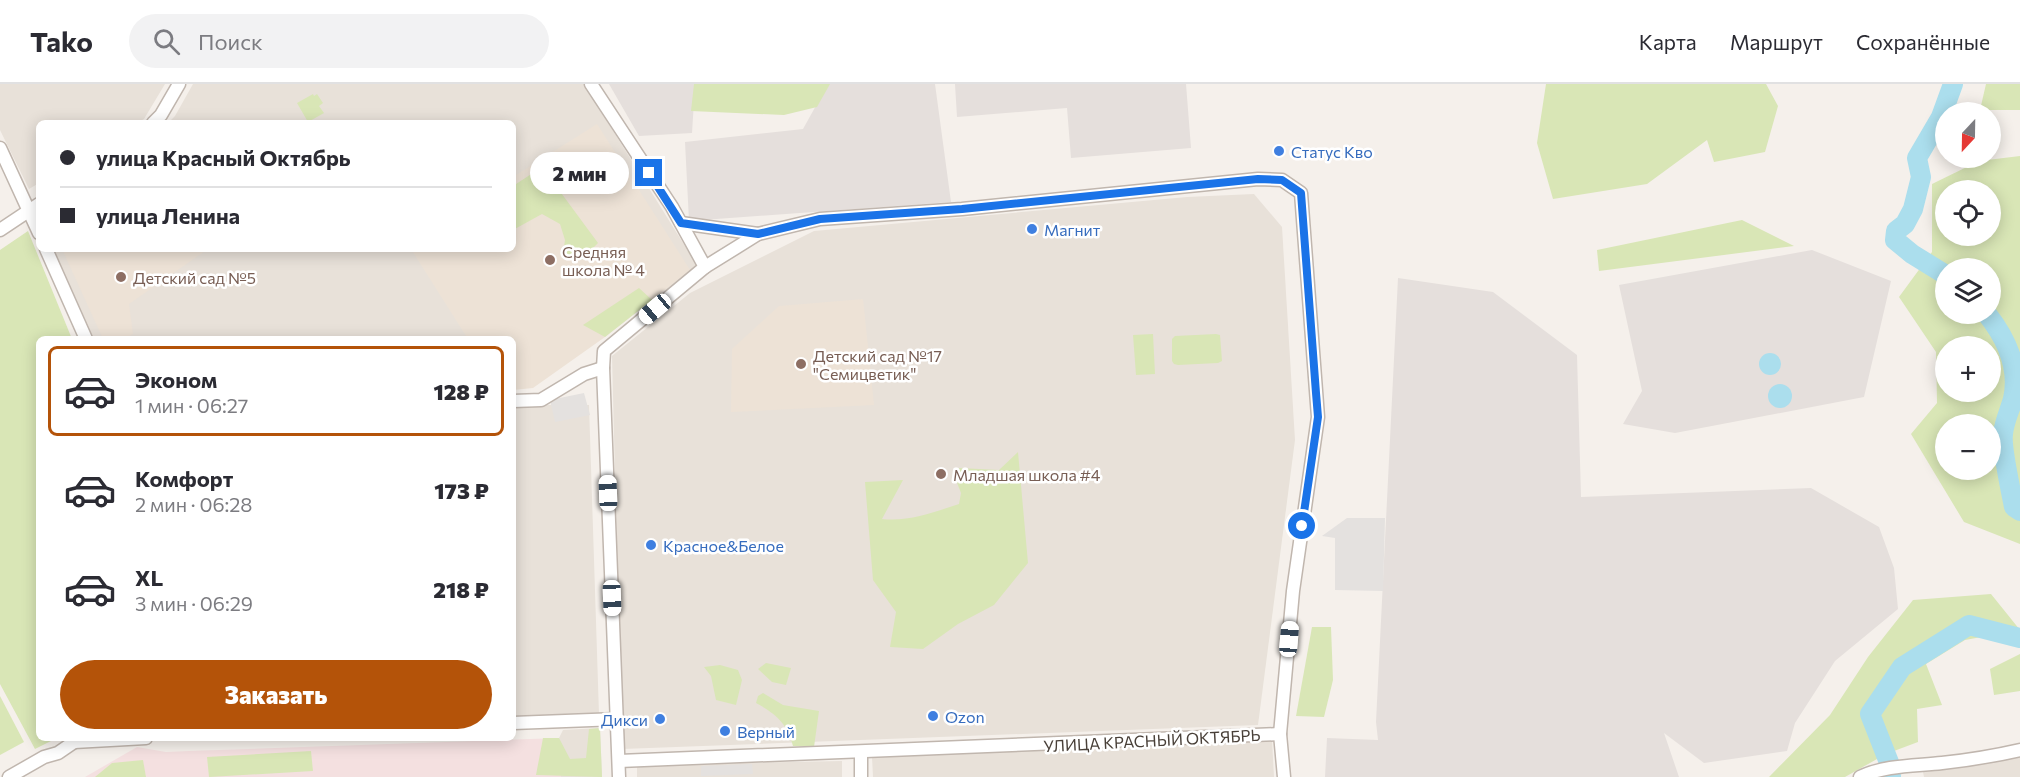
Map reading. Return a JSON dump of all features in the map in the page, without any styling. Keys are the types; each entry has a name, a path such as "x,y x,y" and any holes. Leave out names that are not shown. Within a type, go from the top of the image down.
{"street":[{"path":"156,120 179,84"},
{"path":"591,84 681,223 705,267"},
{"path":"0,148 34,207 0,230"},
{"name":"УЛИЦА КРАСНЫЙ ОКТЯБРЬ","path":"603,368 604,351 705,267 758,234 820,219 962,209 1258,179 1282,180 1301,193 1318,417 1293,591 1280,734 619,761"},
{"path":"681,223 758,234"},
{"path":"47,252 85,336"},
{"path":"516,401 541,400 584,374 603,368 619,777"},
{"path":"516,723 618,718"},
{"path":"1280,734 1284,777"},
{"path":"9,777 44,757 58,753 74,741"},
{"path":"1865,775 1898,767 1987,758 2020,750"},
{"path":"861,752 861,777"}],"shaded area":[{"path":"0,84 165,84 142,120 36,120 36,185 29,189 0,130"},
{"path":"193,84 584,84 698,267 536,384 516,345 516,336 91,336 54,252 516,252 516,120 171,120"},
{"path":"609,84 695,84 692,133 639,136"},
{"path":"828,84 935,84 951,202 689,221 685,142 803,129"},
{"path":"955,84 1186,84 1191,148 1071,158 1067,108 957,117"},
{"name":"Средняя школа № 4","path":"597,124 690,270 605,337 533,388 516,390 516,336 466,336 413,252 516,252 516,175"},
{"path":"1254,194 1282,227 1295,440 1258,725 622,749 612,356 690,293 814,231 1187,197"},
{"path":"1812,250 1891,281 1864,397 1675,433 1623,424 1642,391 1619,285"},
{"name":"Детский сад №5","path":"63,252 204,252 129,304 133,334 102,336"},
{"path":"1398,278 1493,292 1577,355 1581,497 1811,488 1879,527 1894,568 1898,609 1835,661 1795,723 1787,751 1704,763 1664,733 1679,777 1325,777 1327,738 1378,740 1376,722"},
{"name":"Детский сад №17 \"Семицветик\"","path":"863,299 874,405 731,412 732,349 779,306"},
{"path":"584,393 590,415 555,422 550,400"},
{"path":"516,405 589,405 599,714 516,716"},
{"path":"1347,518 1385,518 1383,591 1335,590 1335,538 1322,536"},
{"path":"600,728 602,777 561,777 559,738 563,730"},
{"path":"559,738 561,777 85,777 137,747 166,752"},
{"path":"1272,740 1274,777 873,777 872,757"},
{"path":"2020,754 2020,777 1924,777 1923,772 1973,766"},
{"path":"842,761 842,777 637,777 637,765"},
{"path":"752,764 753,774 701,776 701,766"}],"green space":[{"path":"694,84 830,84 817,107 784,115 691,111"},
{"path":"1546,84 1766,84 1778,106 1765,152 1714,162 1707,140 1647,184 1553,199 1537,143"},
{"path":"1986,84 2020,84 2020,110 2001,110 2001,102 1982,102"},
{"path":"317,94 323,103 319,106 324,113 307,120 297,103"},
{"path":"2020,156 2020,544 1964,522 1939,480 2001,480 2001,414 1935,414 1935,474 1911,434 1937,402 2001,402 2001,336 1935,336 1935,351 1899,297 1932,252 1932,184 1935,183 1935,246 2001,246 2001,180 1940,180 1965,168 2001,168 2001,158"},
{"path":"542,167 598,243 581,260 563,253 565,240 560,224 542,214 516,228 516,184"},
{"path":"1742,220 1794,246 1599,271 1597,250"},
{"path":"28,231 71,336 36,336 36,741 51,741 35,749 0,684 0,250"},
{"path":"639,288 652,300 605,337 583,325"},
{"path":"1153,334 1155,374 1136,375 1133,335"},
{"path":"1220,335 1222,361 1178,365 1172,361 1172,339 1175,336"},
{"path":"1018,452 1028,563 994,605 958,624 923,649 890,647 896,612 873,580 865,482 903,480 882,519 912,518 959,504 961,493 954,475 959,468 999,470"},
{"path":"1991,594 2020,630 1965,640 1926,664 1942,705 1917,709 1918,742 1886,754 1845,777 1769,777 1830,715 1868,657 1913,600"},
{"path":"1312,627 1331,627 1333,680 1324,717 1296,716"},
{"path":"2020,654 2020,691 1994,695 1990,669"},
{"path":"766,663 791,668 786,685 772,682 758,669"},
{"path":"720,665 738,670 742,680 736,705 716,700 711,676 704,667"},
{"path":"763,693 783,705 819,711 814,747 793,746 788,731 780,720 756,703 758,696"},
{"path":"0,696 24,742 0,755"},
{"path":"600,728 602,777 536,775 543,738 559,738 570,759 586,758 589,729"},
{"path":"311,751 313,771 209,777 207,757"},
{"path":"143,760 146,777 95,777 112,763"}],"water":[{"path":"1770,353 1778,356 1781,364 1778,372 1770,375 1762,372 1759,364 1762,356"},
{"path":"1780,384 1788,388 1792,396 1788,404 1780,408 1772,404 1768,396 1772,388"}],"waterway":[{"path":"1935,268 1895,240 1896,231 1905,224 1913,209 1921,177 1917,158 1941,117 1953,84"},
{"path":"1994,324 2010,354 2015,376 2013,399 2003,440 2014,507 2020,511"},
{"path":"1891,777 1890,765 1870,714 1902,667 1969,625 2020,638"}],"place":[{"name":"Статус Кво","path":"1279,151"},
{"name":"Магнит","path":"1032,229"},
{"name":"Средняя школа № 4","path":"550,260"},
{"name":"Детский сад №5","path":"121,277"},
{"name":"Детский сад №17 \"Семицветик\"","path":"801,364"},
{"name":"Младшая школа #4","path":"941,474"},
{"name":"Красное&Белое","path":"651,545"},
{"name":"Ozon","path":"933,716"},
{"name":"Дикси","path":"660,719"},
{"name":"Верный","path":"725,731"}],"route":[{"path":"649,173 681,223 758,234 820,219 962,209 1258,179 1282,180 1301,193 1318,417 1302,526"}]}
